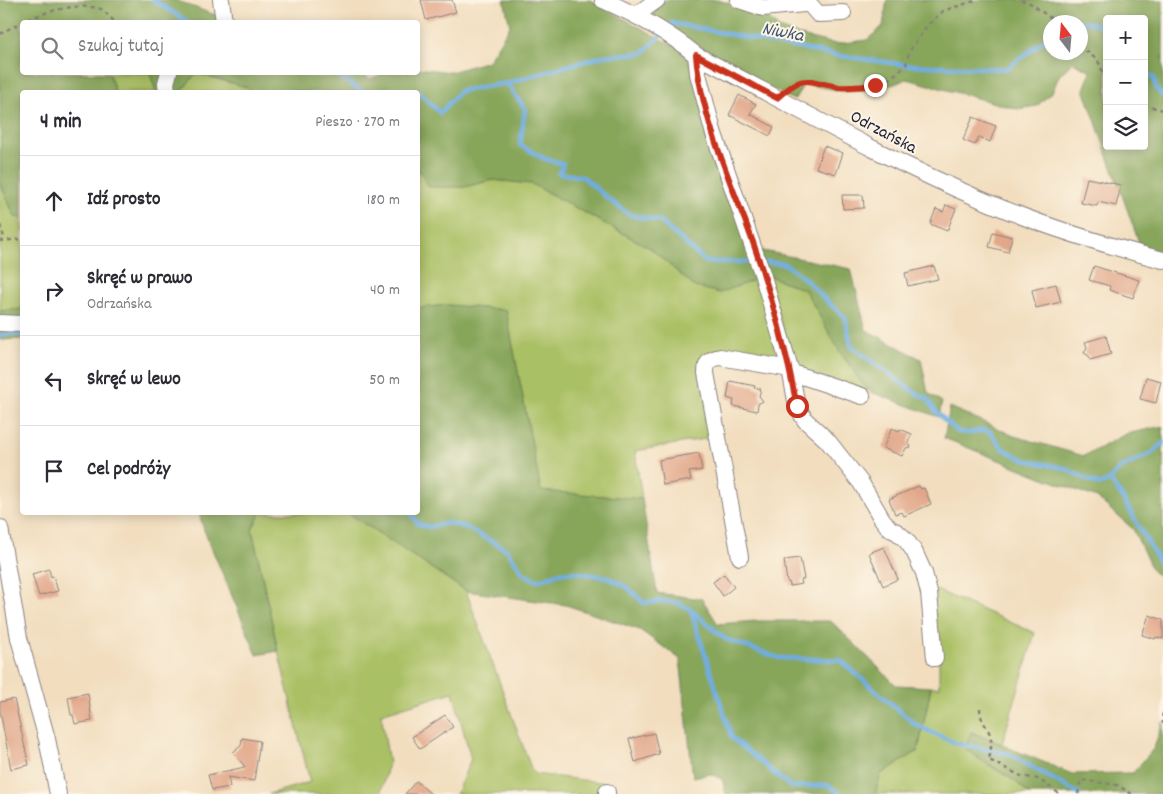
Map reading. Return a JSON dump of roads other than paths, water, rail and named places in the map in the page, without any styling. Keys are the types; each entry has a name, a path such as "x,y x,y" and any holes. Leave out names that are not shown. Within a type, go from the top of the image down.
{"street":[{"path":"221,0 224,20"},
{"name":"Odrzańska","path":"603,0 652,24 676,39 696,55 915,170 981,200 1050,227 1109,246 1163,260"},
{"path":"636,15 657,0"},
{"path":"739,0 763,8 804,4 807,1 818,14 842,12"},
{"path":"696,55 698,74 713,131 762,273 800,413 827,440 861,483 890,529 906,540 914,551 924,573 930,593 935,658"},
{"path":"167,90 168,75"},
{"path":"0,323 20,324"},
{"path":"740,557 706,373 706,364 712,359 720,357 790,371 862,396"},
{"path":"0,528 19,638 47,739 58,794"}],"waterway":[{"name":"Niwka","path":"153,0 185,20"},
{"name":"Niwka","path":"667,29 672,23 835,55 906,65 1006,69 1043,41"},
{"name":"Niwka","path":"1088,23 1103,27"},
{"name":"Niwka","path":"420,93 440,113 460,91 507,83 603,56 643,53 661,35"},
{"name":"Niwka","path":"337,75 360,90"},
{"name":"Niwka","path":"1148,75 1154,78 1156,89 1163,96"},
{"path":"507,83 525,109 520,145 543,158 563,164 559,173 583,177 630,215 660,221 706,262 748,262"},
{"path":"766,262 785,264 805,279 845,317 851,346 917,394 927,398 936,412 958,432 970,433 983,430 990,432 1003,449 1025,460 1064,468 1099,485 1110,480 1119,469 1152,453 1163,443"},
{"path":"0,336 11,333 20,335"},
{"path":"1110,480 1122,497 1163,569"},
{"path":"412,515 418,524 430,527 448,523 465,527 506,549 524,574 536,580 559,573 574,572 606,577 627,587 644,603 663,601 678,603 690,609 725,639 779,658 840,660 916,725 955,743 1009,754 1079,794"},
{"path":"691,611 732,738 791,787 828,785 841,794"}]}
